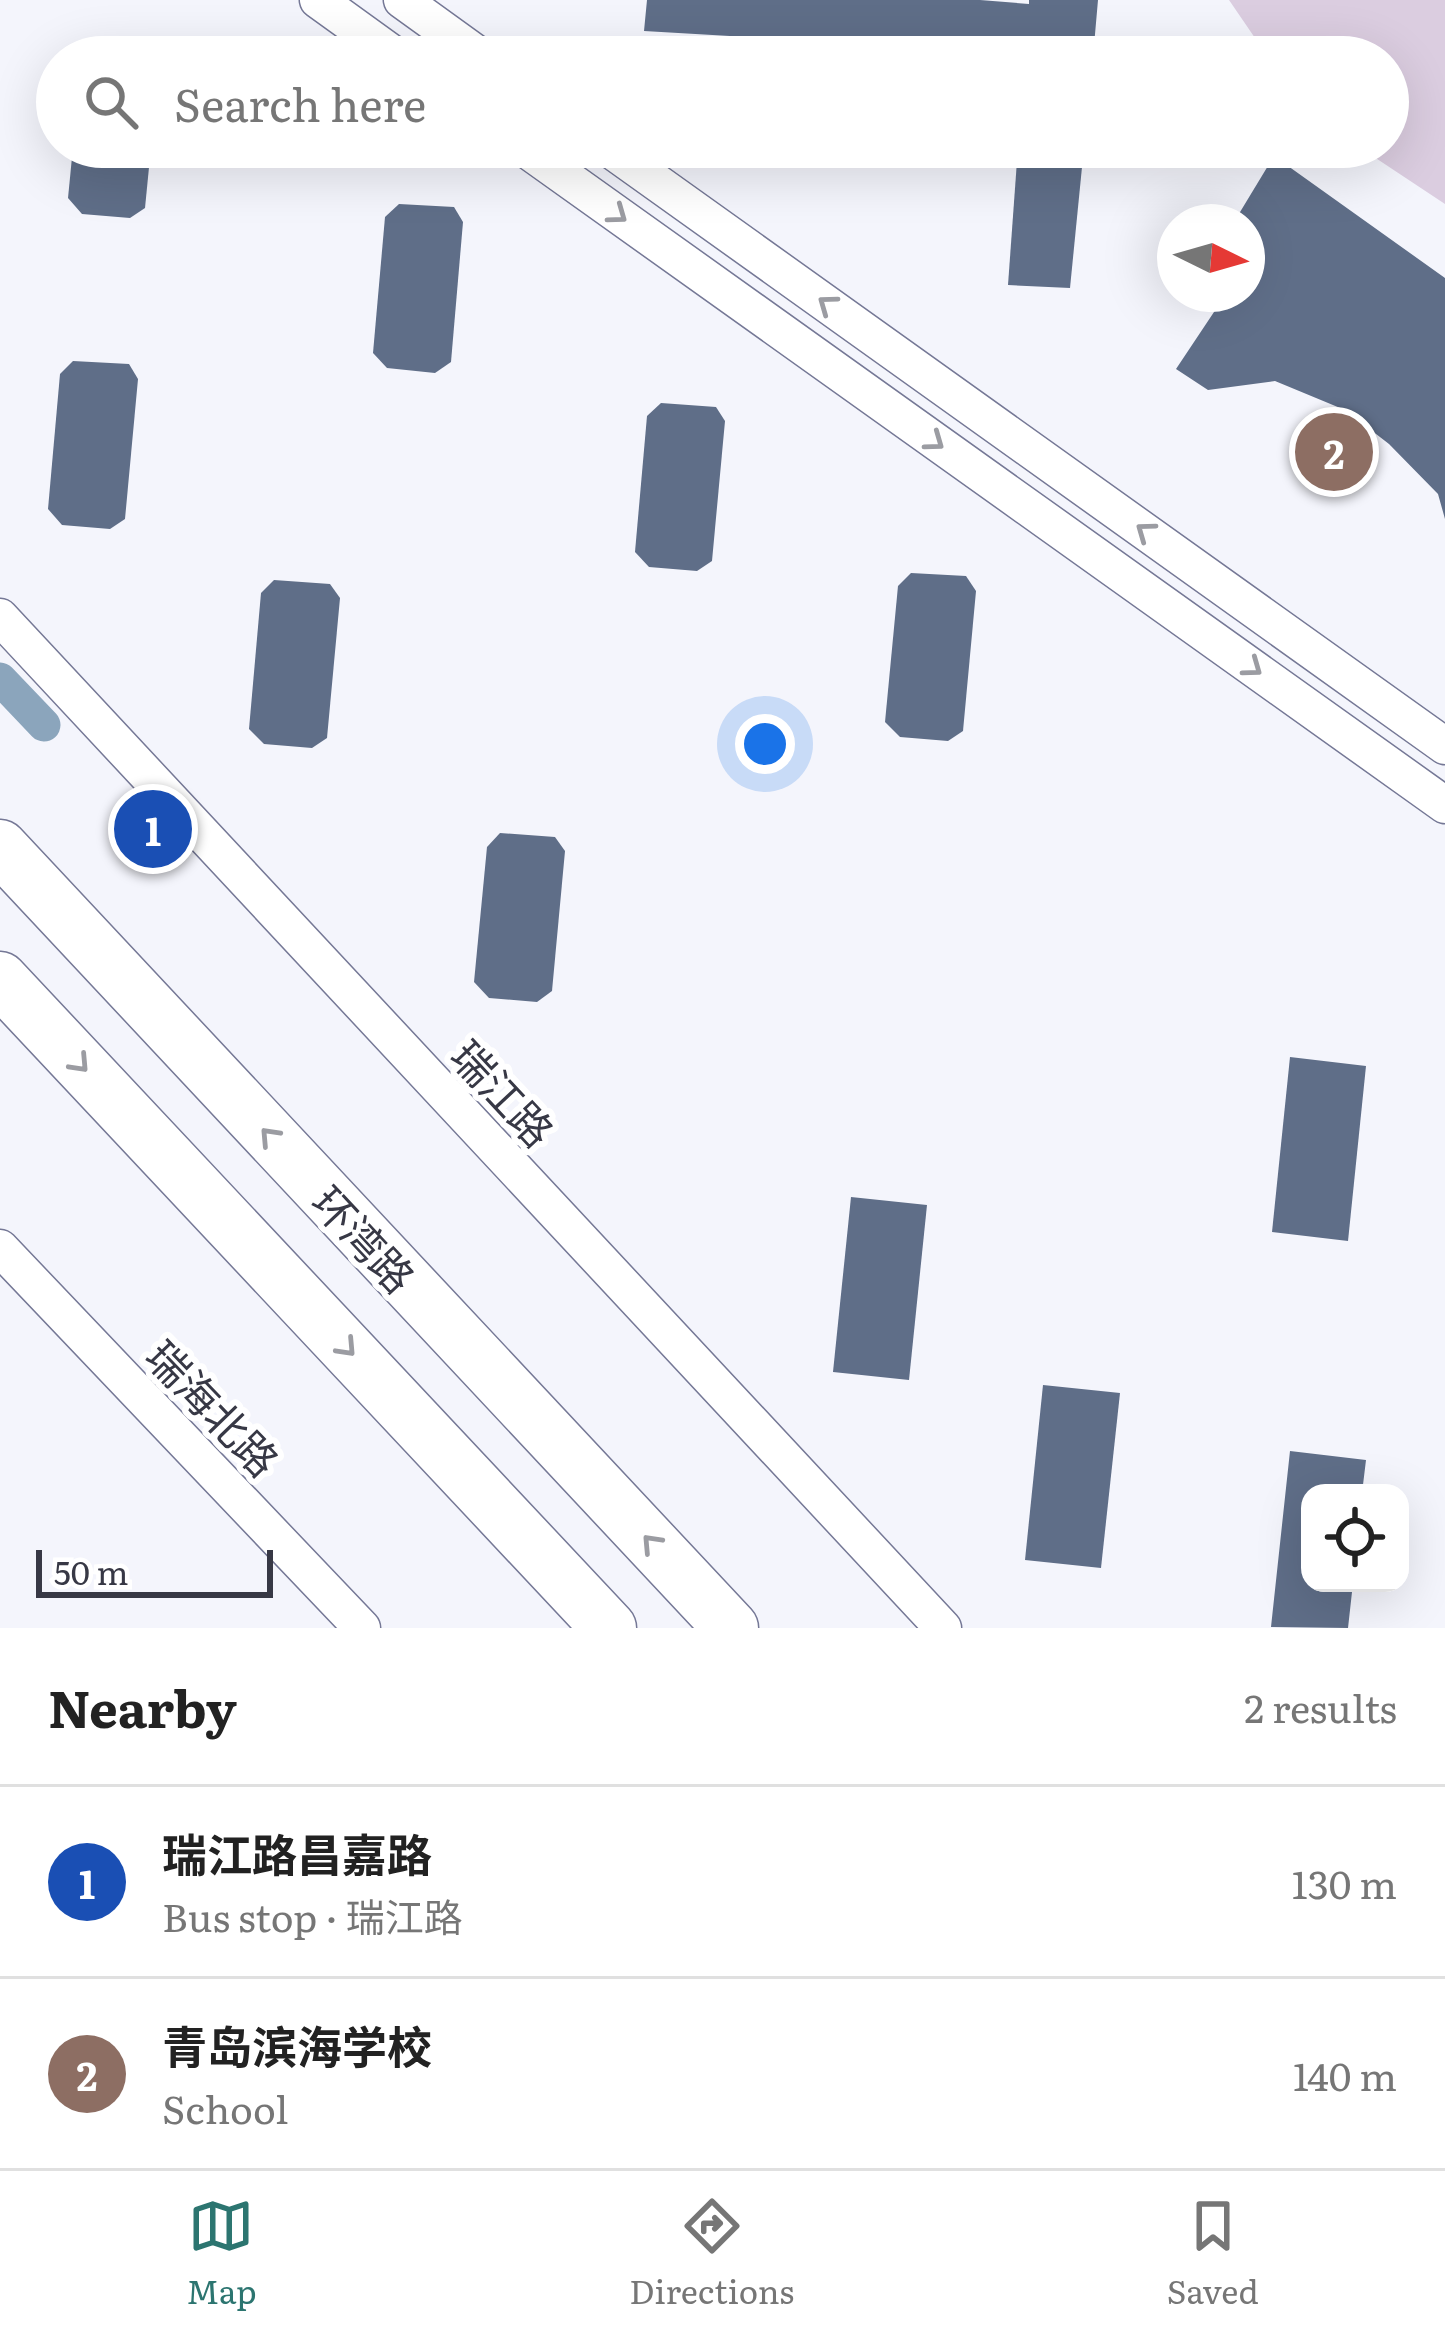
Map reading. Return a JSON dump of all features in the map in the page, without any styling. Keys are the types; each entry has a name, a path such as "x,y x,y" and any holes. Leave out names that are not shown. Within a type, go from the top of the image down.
{"highway":[{"name":"环湾路","path":"0,848 731,1628"},
{"path":"0,979 609,1628"}],"street":[{"path":"318,0 368,36"},
{"path":"402,0 430,11 458,36"},
{"path":"552,168 1445,805"},
{"path":"636,168 1445,746"},
{"name":"瑞江路","path":"0,617 943,1628"},
{"name":"瑞海北路","path":"0,1248 362,1628"}],"shaded area":[{"path":"1229,0 1445,0 1445,204 1391,168 1409,168 1409,36 1254,36"}],"building":[{"path":"647,0 1029,4 1029,0 1098,0 1095,36 730,36 644,31"},
{"path":"71,168 149,168 145,208 130,218 82,214 68,198"},
{"path":"1016,168 1082,168 1070,288 1008,285"},
{"path":"1267,168 1291,168 1445,278 1445,519 1438,494 1389,444 1345,410 1275,381 1208,390 1176,369 1214,312 1265,312 1265,204 1245,204"},
{"path":"399,204 454,207 463,222 451,362 435,373 387,368 373,353 385,217"},
{"path":"73,361 129,364 138,379 125,519 110,529 62,525 48,509 60,374"},
{"path":"661,403 716,407 725,421 712,561 697,571 649,567 635,552 647,416"},
{"path":"911,573 966,576 976,591 963,731 948,741 900,737 885,722 898,586"},
{"path":"274,580 330,584 340,598 327,738 312,748 264,744 249,729 261,593"},
{"path":"500,833 555,837 565,851 552,991 537,1002 489,998 474,982 487,847"},
{"path":"1290,1057 1366,1066 1348,1241 1272,1232"},
{"path":"851,1197 927,1205 909,1380 833,1372"},
{"path":"1043,1385 1120,1393 1101,1568 1025,1560"},
{"path":"1290,1451 1366,1460 1363,1484 1301,1484 1301,1592 1352,1592 1348,1628 1271,1627"}],"waterway":[{"path":"0,679 44,725"}],"place":[{"name":"青岛滨海学校","path":"1334,452"},
{"name":"瑞江路昌嘉路","path":"153,829"}]}
